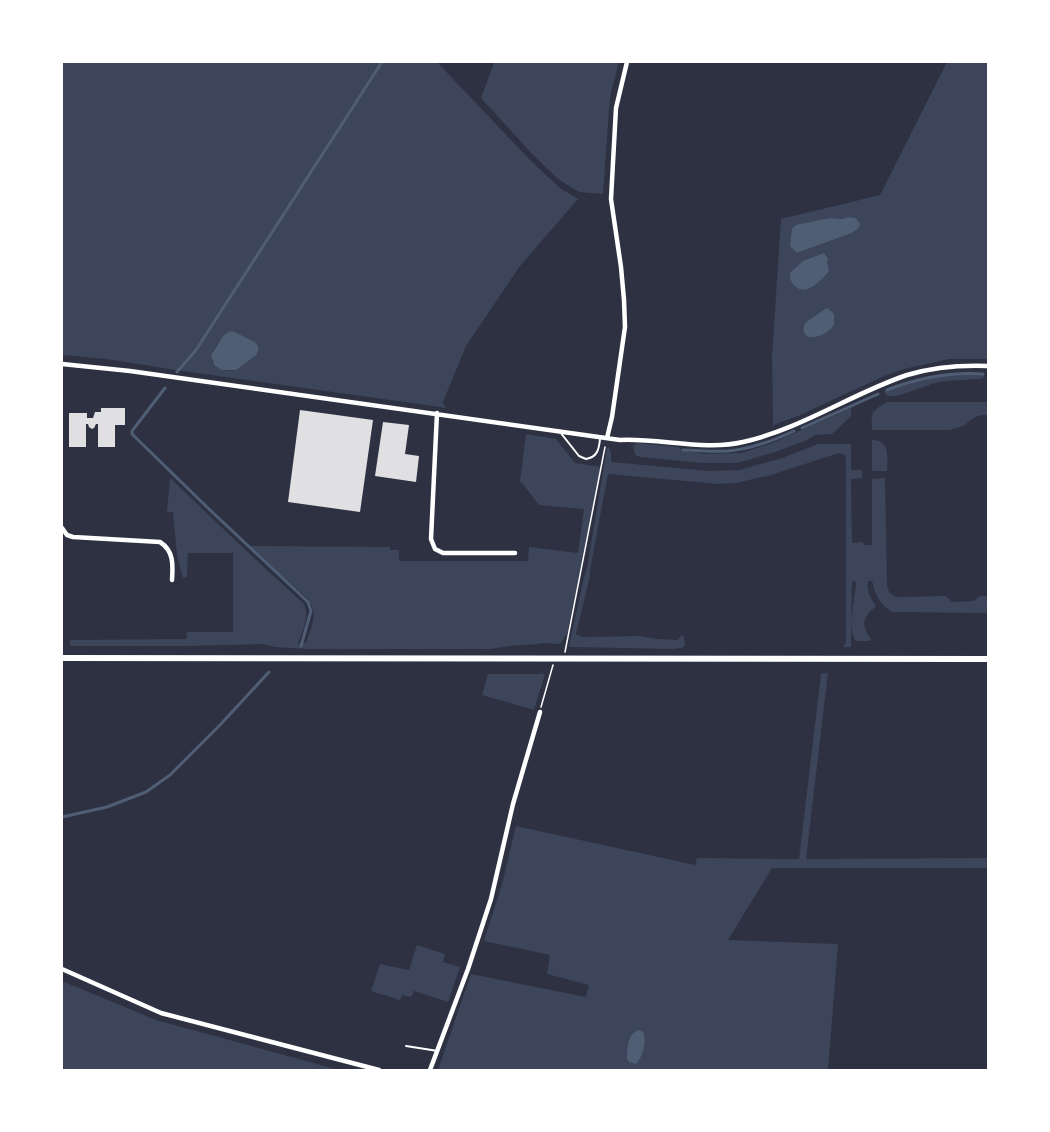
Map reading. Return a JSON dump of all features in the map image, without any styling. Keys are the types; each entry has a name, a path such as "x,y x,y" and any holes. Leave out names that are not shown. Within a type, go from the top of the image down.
{"main road":[{"path":"62,658 988,659"}],"street":[{"path":"607,438 625,327 621,267 611,199 616,108 627,62"},
{"path":"62,364 437,413 620,440 636,439 714,445 741,443 788,428 908,375 947,366 988,366"},
{"path":"437,413 431,539 435,549 443,553 515,553"},
{"path":"62,528 67,535 79,537 160,542 168,548 173,561 172,580"},
{"path":"430,1071 468,969 490,899 513,804 540,712"},
{"path":"62,969 161,1013 379,1071"}],"lane":[{"path":"560,432 579,456 586,459 596,454 600,437"},
{"path":"406,1046 438,1051"}],"path":[{"path":"566,645 607,438"},
{"path":"540,712 553,668"}],"shaded area":[{"path":"62,62 437,62 530,160 560,188 578,199 520,266 466,346 443,402 447,408 106,359 62,355","holes":["235,332 255,342 258,346 236,370 224,370 215,366 212,358 213,352 226,335"]},
{"path":"493,62 619,62 611,92 603,194 579,192 558,179 481,98"},
{"path":"947,62 988,62 988,359 949,359 904,369 773,425 772,356 781,219 880,195","holes":["830,218 857,219 859,223 859,228 852,233 797,253"]},
{"path":"848,217 856,218 860,224 859,228 852,233 797,253 790,246 792,229 796,225"},
{"path":"824,253 828,259 829,271 826,275 805,290 796,287 791,281 790,273 803,261"},
{"path":"828,308 834,314 834,324 831,329 815,337 805,335 805,323"},
{"path":"230,331 255,342 258,351 236,370 221,370 214,365 211,355 223,336"},
{"path":"950,373 985,374 979,379 939,382 898,395 887,396 884,391 918,380"},
{"path":"887,402 988,402 988,415 975,417 965,425 950,430 872,430 873,413"},
{"path":"851,406 851,416 832,434 815,435 775,452 737,463 702,463 640,457 635,455 633,446 637,443 678,447 683,451 707,454 741,453 770,444"},
{"path":"526,434 556,439 575,463 601,467 567,634 560,644 542,643 490,649 308,649 262,644 70,646 70,640 186,639 187,632 233,632 233,553 188,553 187,577 183,578 177,555 173,512 167,512 170,478 303,603 306,618 298,644 306,643 313,621 313,610 308,599 249,546 390,547 390,550 399,550 399,561 528,561 529,547 578,553 584,509 539,505 520,482"},
{"path":"872,440 882,443 887,450 887,471 872,471"},
{"path":"818,444 851,444 851,470 862,470 862,478 851,479 852,543 863,542 863,545 872,545 872,479 885,478 889,592 896,597 946,596 952,602 974,601 979,596 988,596 988,613 892,612 879,599 872,581 868,581 868,591 876,606 864,621 865,629 871,639 856,641 852,621 856,582 852,581 851,647 843,647 846,643 846,458 845,455 839,453 771,475 736,483 718,484 608,474 590,576 576,634 582,637 640,636 678,640 682,635 685,646 673,649 569,646 587,568 607,448 609,447 611,453 611,462 709,471 739,470 782,458"},
{"path":"828,673 806,859 988,858 988,868 772,868 728,940 838,944 828,1070 438,1070 471,974 586,997 589,985 547,974 550,955 484,941 502,884 516,826 695,865 697,858 799,859 821,674"},
{"path":"488,674 545,674 534,710 482,695"},
{"path":"417,945 445,954 443,962 460,967 448,1002 414,991 411,997 402,995 400,1000 371,991 380,964 409,970"},
{"path":"62,981 156,1020 339,1070 62,1070"},
{"path":"639,1030 643,1032 644,1044 636,1064 627,1059 627,1050 632,1034"}],"building":[{"path":"101,408 125,408 125,425 115,425 115,447 98,447 98,424 92,429 86,424 86,447 69,447 69,413 87,413 87,418 93,418 95,412 101,412"},
{"path":"300,410 373,420 360,512 288,502"},
{"path":"383,422 409,425 405,454 419,456 416,482 375,476"}],"waterway":[{"path":"177,372 196,350 382,62"},
{"path":"887,390 934,377 983,374"},
{"path":"165,388 132,434 308,602 311,611 301,646"},
{"path":"802,428 878,394"},
{"path":"683,450 736,450 765,443 794,431"},
{"path":"62,817 107,807 146,792 170,775 269,672"}]}
